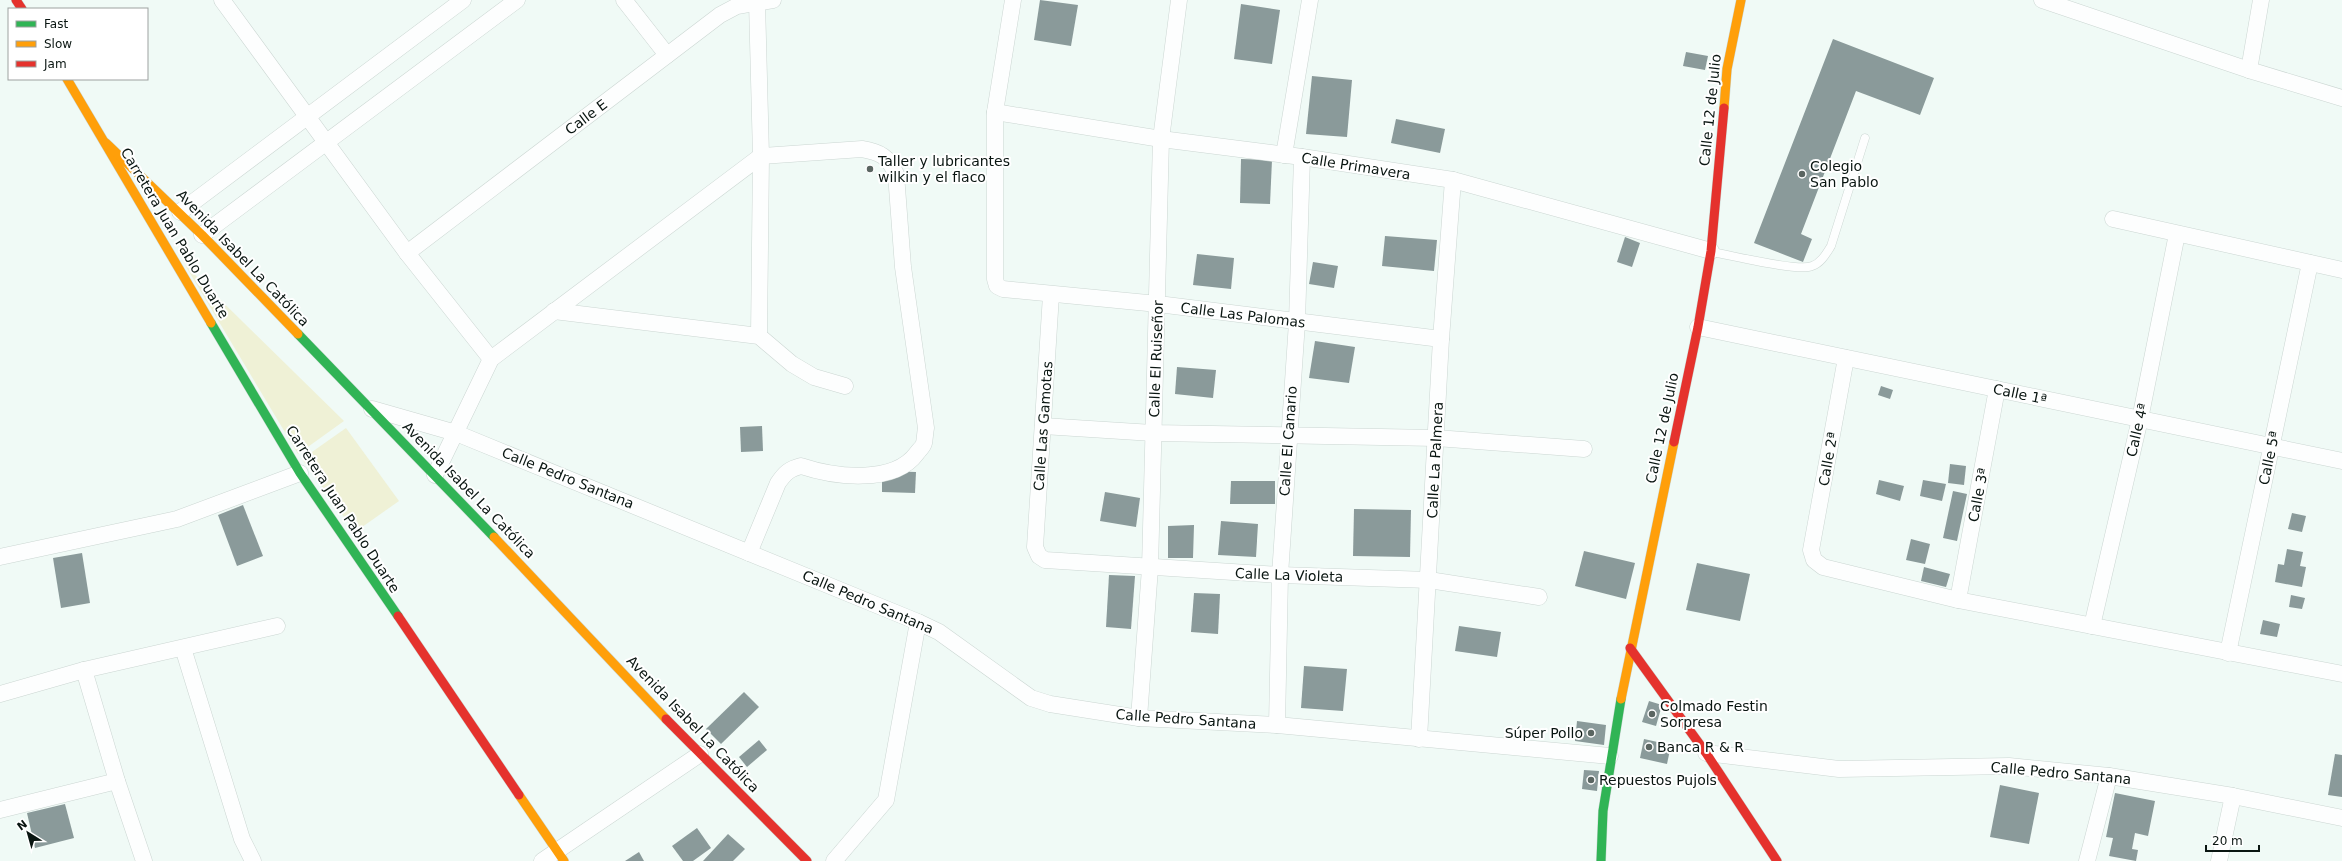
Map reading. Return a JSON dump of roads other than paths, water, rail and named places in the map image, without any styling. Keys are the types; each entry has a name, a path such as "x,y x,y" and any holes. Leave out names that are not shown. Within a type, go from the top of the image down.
{"main road":[{"name":"Calle 12 de Julio","path":"1601,861 1603,811 1610,756 1630,648 1698,327 1711,251 1726,68 1742,0"},
{"name":"Carretera Juan Pablo Duarte","path":"68,80 300,473 561,856"},
{"name":"Avenida Isabel La Católica","path":"106,143 180,212 435,475 700,754 807,861"},
{"path":"1630,648 1706,753 1777,861"}],"street":[{"path":"222,0 407,252 491,359"},
{"path":"180,212 463,0"},
{"path":"202,235 517,0"},
{"path":"624,0 667,56"},
{"name":"Calle E","path":"407,252 720,15 737,6 773,0"},
{"path":"995,112 1013,0"},
{"name":"Calle El Ruiseñor","path":"1139,718 1150,568 1158,304 1161,139 1179,0"},
{"path":"1284,155 1310,0"},
{"path":"2042,0 2249,70 2342,98"},
{"path":"2249,70 2261,0"},
{"path":"757,2 761,156 759,336"},
{"name":"Calle Primavera","path":"995,112 1161,139 1302,157 1453,180 1711,251"},
{"name":"Calle Las Palomas","path":"995,112 995,279 997,286 1003,289 1051,295 1158,304 1441,339"},
{"path":"435,475 491,359 761,156 862,149 884,155 892,163 896,174 903,267 926,428 924,444 914,457 901,468 883,475 865,476 801,466 785,473 778,482 749,552"},
{"name":"Calle El Canario","path":"1277,725 1280,575 1288,436 1297,322 1302,157"},
{"name":"Calle La Palmera","path":"1419,739 1430,580 1441,339 1453,180"},
{"path":"2113,219 2342,270"},
{"name":"Calle 4ª","path":"2092,626 2140,419 2177,234"},
{"name":"Calle 5ª","path":"2228,653 2310,263"},
{"name":"Calle Las Gamotas","path":"1039,556 1035,547 1051,295"},
{"path":"554,311 759,336 792,364 814,377 845,386"},
{"name":"Calle 1ª","path":"1698,327 2342,461"},
{"name":"Calle 2ª","path":"1846,358 1811,550 1814,560 1823,567 1958,600"},
{"name":"Calle 3ª","path":"1958,600 1997,389"},
{"name":"Calle Pedro Santana","path":"371,409 456,433 918,622 939,632 1031,698 1050,704 1139,718 1277,725 1610,756"},
{"path":"1043,426 1153,433 1436,438 1584,449"},
{"path":"0,557 177,519 300,473"},
{"name":"Calle La Violeta","path":"1039,556 1045,560 1150,568 1280,575 1430,580 1539,597"},
{"path":"1958,600 2342,674"},
{"path":"834,861 886,800 918,622"},
{"path":"0,694 84,670 277,626"},
{"path":"183,648 242,839 253,861"},
{"path":"84,670 117,781 144,861"},
{"name":"Calle Pedro Santana","path":"1706,753 1839,769 2009,766 2109,776 2233,796 2342,818"},
{"path":"542,861 561,856 700,754"},
{"path":"2087,861 2109,776"},
{"path":"0,810 117,781"},
{"path":"2219,861 2233,796"}],"lane":[{"path":"1711,251 1795,267 1812,266 1824,258 1831,246 1865,138"}],"place":[{"name":"Taller y lubricantes wilkin y el flaco","path":"870,169"},
{"name":"Colegio San Pablo","path":"1802,174"},
{"name":"Colmado Festin Sorpresa","path":"1652,714"},
{"name":"Súper Pollo","path":"1591,733"},
{"name":"Banca R & R","path":"1649,747"},
{"name":"Repuestos Pujols","path":"1591,780"}]}
